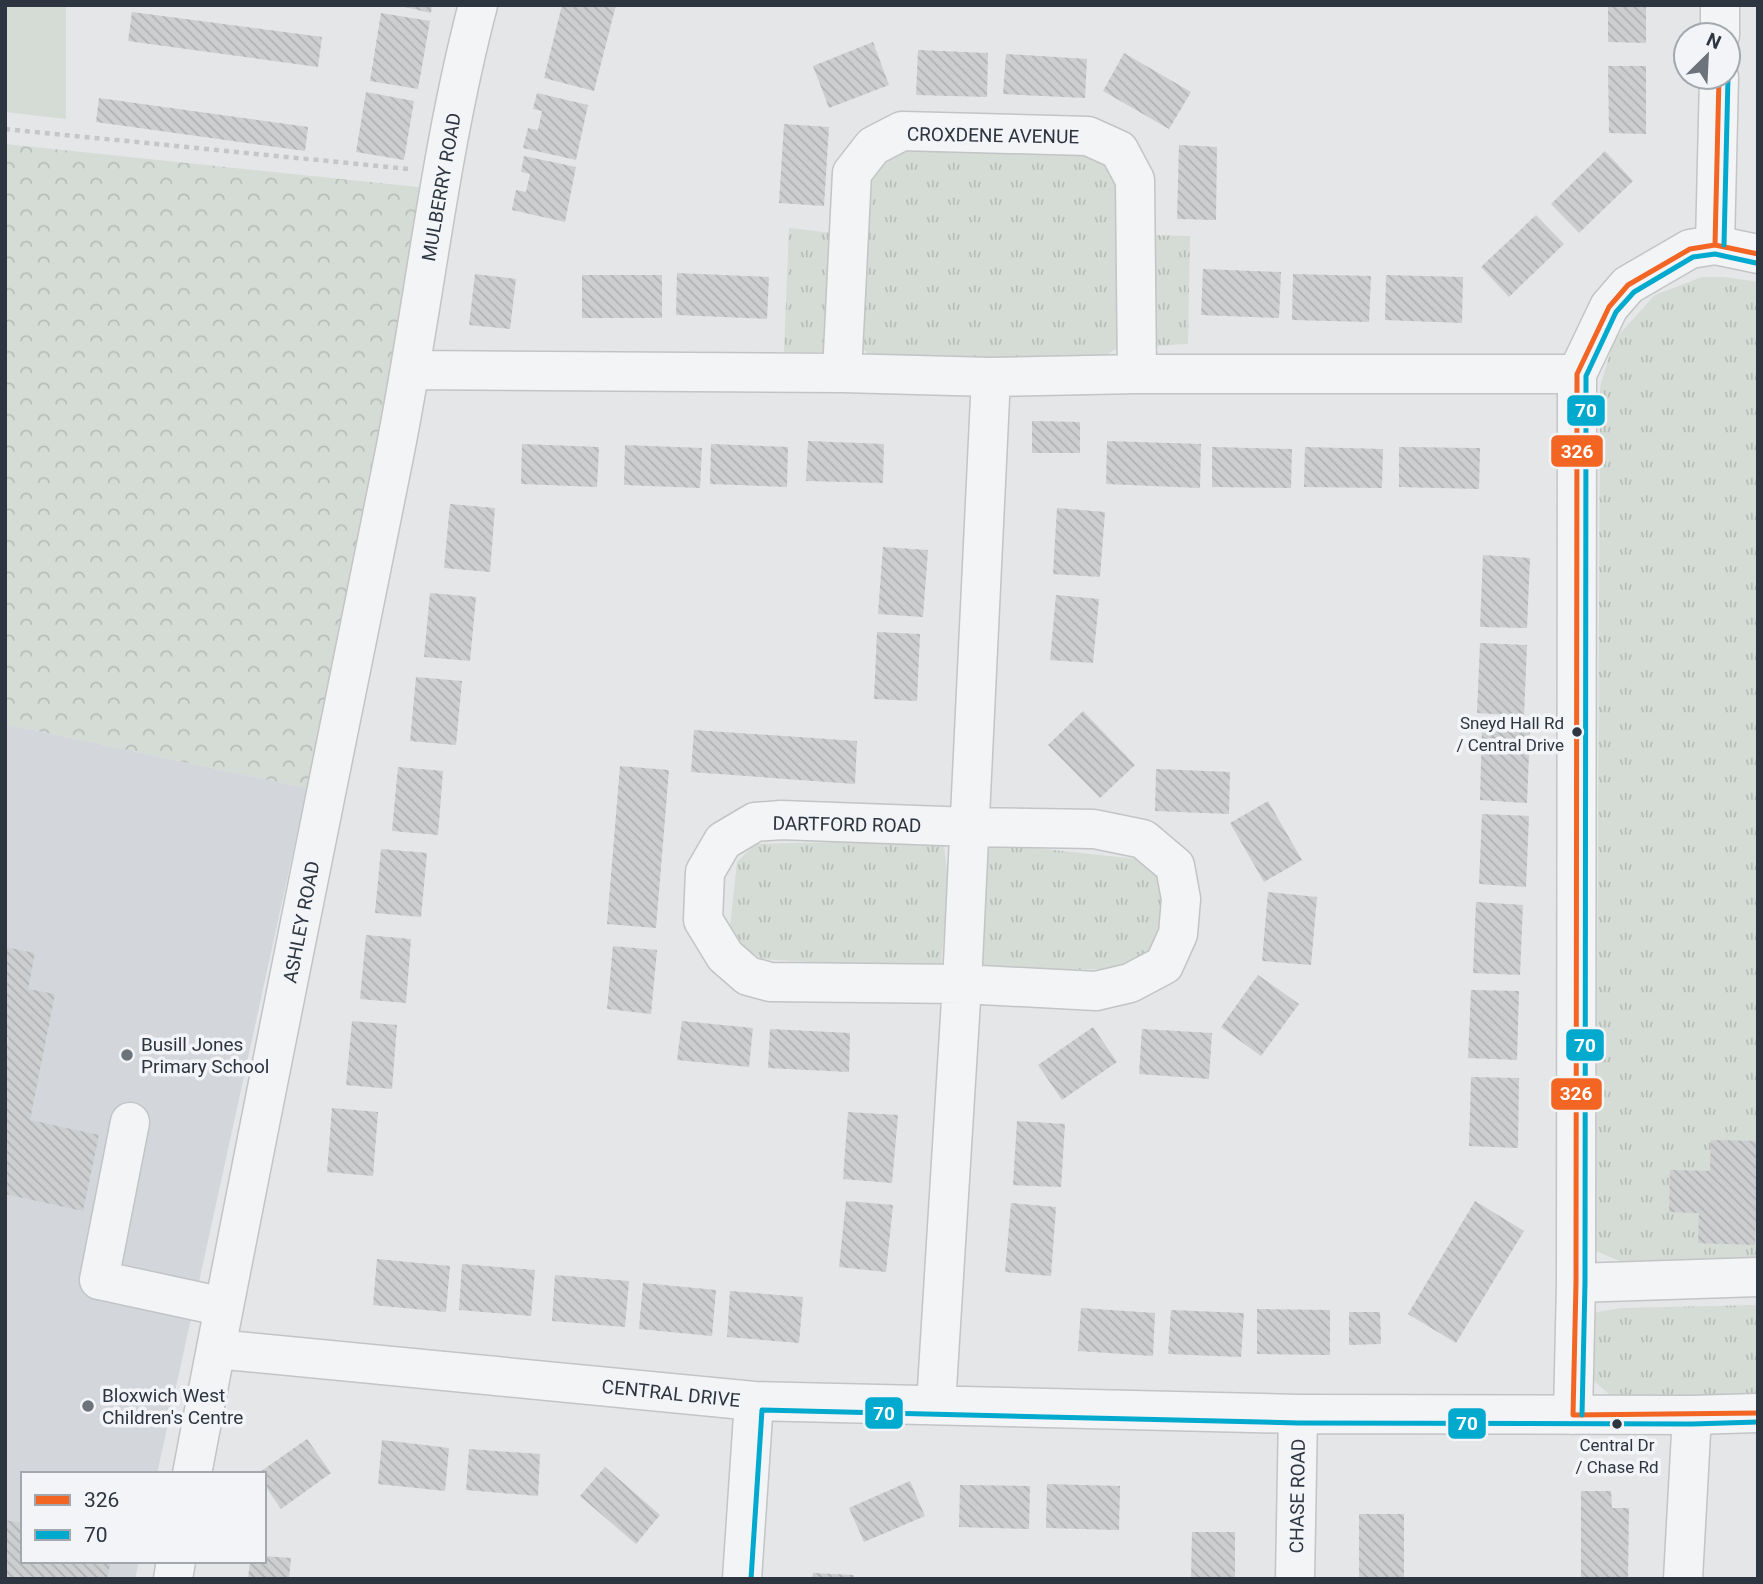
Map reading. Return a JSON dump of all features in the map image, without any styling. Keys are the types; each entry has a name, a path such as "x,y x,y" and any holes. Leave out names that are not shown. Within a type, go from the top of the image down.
{"street":[{"name":"MULBERRY ROAD","path":"411,370 443,172 478,5"},
{"path":"1715,245 1719,91"},
{"name":"CROXDENE AVENUE","path":"842,373 852,173 873,146 902,131 1088,136 1119,150 1135,180 1137,374"},
{"path":"1573,1415 1576,1283 1577,374 1609,307 1628,285 1690,249 1715,245 1758,254"},
{"path":"411,370 842,373 991,377 1137,374 1577,374"},
{"name":"ASHLEY ROAD","path":"192,1472 411,370"},
{"path":"936,1405 962,984 991,377"},
{"name":"DARTFORD ROAD","path":"781,820 1094,829 1143,839 1175,866 1181,899 1178,934 1164,965 1130,983 1096,991 962,984 770,982 748,976 725,956 704,920 705,872 723,841 755,822 781,820"},
{"path":"130,1122 99,1280 224,1307"},
{"path":"1576,1283 1758,1277"},
{"name":"CENTRAL DRIVE","path":"216,1349 754,1401 1298,1414 1758,1413"},
{"path":"742,1579 754,1401"},
{"name":"CHASE ROAD","path":"1296,1579 1298,1414"},
{"path":"1683,1579 1692,1415"}],"path":[{"path":"5,128 443,172"}],"shaded area":[{"name":"Busill Jones Primary School","path":"5,724 307,788 157,1472 21,1472 21,1563 139,1563 135,1579 5,1579"}],"green space":[{"path":"5,5 66,5 66,119 5,112"},
{"path":"5,144 427,188 307,788 5,724"},
{"path":"903,149 1096,154 1121,181 1124,344 1100,359 870,356 859,344 871,170"},
{"path":"789,228 832,233 825,352 784,352"},
{"path":"1151,235 1190,236 1188,344 1151,346"},
{"path":"1702,277 1758,282 1758,1260 1622,1262 1596,1251 1600,387 1614,340 1655,295"},
{"path":"927,840 944,846 949,885 941,964 919,969 762,959 737,943 730,927 737,862 755,844"},
{"path":"988,843 1137,859 1155,872 1164,905 1154,943 1142,961 1123,969 995,970 979,963"},
{"path":"1758,1305 1758,1399 1611,1396 1589,1376 1588,1323 1597,1312 1622,1308"}],"building":[{"path":"396,5 432,5 431,13"},
{"path":"562,5 616,5 594,91 544,78"},
{"path":"1608,5 1646,5 1646,43 1608,42"},
{"path":"132,12 322,37 318,67 128,41"},
{"path":"381,13 430,21 418,89 370,81"},
{"path":"873,42 889,85 829,108 813,66"},
{"path":"918,50 988,53 987,97 916,95"},
{"path":"1124,53 1191,92 1169,129 1103,91"},
{"path":"1006,54 1087,59 1085,98 1003,94"},
{"path":"1608,66 1646,66 1646,134 1609,133"},
{"path":"366,92 414,101 404,160 356,152"},
{"path":"537,93 588,105 576,160 523,148 528,128 538,130 542,111 533,109"},
{"path":"99,98 308,127 305,151 96,122"},
{"path":"784,124 829,127 824,206 779,203"},
{"path":"1179,145 1217,147 1216,220 1177,219"},
{"path":"1605,151 1633,181 1579,233 1551,204"},
{"path":"524,156 576,167 565,222 512,210 516,190 526,192 530,174 521,172"},
{"path":"1536,215 1564,244 1509,297 1481,267"},
{"path":"1203,269 1281,272 1279,318 1201,315"},
{"path":"677,273 769,277 767,319 676,315"},
{"path":"475,274 516,279 510,329 469,325"},
{"path":"1293,274 1371,276 1369,322 1292,320"},
{"path":"582,275 662,275 662,318 582,318"},
{"path":"1386,275 1463,277 1462,323 1385,320"},
{"path":"1032,421 1080,422 1080,453 1032,453"},
{"path":"808,441 884,444 883,483 806,481"},
{"path":"1107,441 1201,444 1200,488 1106,484"},
{"path":"522,444 599,447 597,487 521,484"},
{"path":"711,444 788,447 787,487 710,484"},
{"path":"625,445 702,448 700,488 624,485"},
{"path":"1212,447 1292,449 1291,488 1212,487"},
{"path":"1305,447 1383,449 1382,488 1304,487"},
{"path":"1399,447 1480,448 1479,489 1399,487"},
{"path":"450,504 495,508 490,572 444,568"},
{"path":"1057,508 1105,512 1100,577 1053,574"},
{"path":"883,547 928,550 923,617 878,614"},
{"path":"1483,555 1530,558 1527,628 1480,627"},
{"path":"430,593 476,597 470,661 424,657"},
{"path":"1056,595 1099,599 1093,663 1050,660"},
{"path":"877,632 920,634 917,701 874,699"},
{"path":"1480,643 1527,645 1524,716 1477,713"},
{"path":"416,677 462,681 456,745 410,741"},
{"path":"1083,711 1135,765 1100,798 1048,745"},
{"path":"694,730 857,741 855,784 691,772"},
{"path":"1482,730 1530,731 1527,803 1480,800"},
{"path":"620,766 669,770 656,928 607,924"},
{"path":"398,767 443,771 438,835 392,831"},
{"path":"1156,769 1230,772 1229,814 1155,811"},
{"path":"1268,801 1302,860 1264,882 1230,823"},
{"path":"1482,814 1529,816 1526,887 1479,884"},
{"path":"381,849 427,853 421,917 375,913"},
{"path":"1268,892 1317,897 1311,965 1262,961"},
{"path":"1476,902 1523,905 1520,975 1473,973"},
{"path":"366,935 411,939 406,1003 360,999"},
{"path":"613,946 657,950 651,1014 607,1009"},
{"path":"5,947 35,953 28,989 55,994 30,1120 99,1135 83,1211 5,1194 5,1053 9,1037 5,1037"},
{"path":"1258,975 1299,1004 1261,1056 1221,1027"},
{"path":"1471,990 1519,991 1517,1060 1468,1058"},
{"path":"352,1021 397,1025 392,1089 346,1085"},
{"path":"682,1021 753,1028 749,1067 677,1060"},
{"path":"1093,1027 1117,1062 1062,1100 1038,1065"},
{"path":"770,1029 850,1033 849,1072 768,1068"},
{"path":"1142,1029 1212,1033 1209,1079 1139,1074"},
{"path":"1471,1077 1519,1078 1518,1148 1469,1146"},
{"path":"332,1108 378,1112 373,1176 327,1172"},
{"path":"848,1112 898,1115 892,1183 843,1179"},
{"path":"1017,1121 1065,1124 1061,1187 1013,1185"},
{"path":"1711,1140 1758,1141 1755,1245 1698,1243 1699,1213 1669,1212 1670,1170 1710,1171"},
{"path":"846,1201 893,1205 886,1272 839,1267"},
{"path":"1475,1201 1524,1231 1456,1343 1408,1314"},
{"path":"1011,1203 1056,1207 1051,1276 1005,1272"},
{"path":"377,1259 450,1266 446,1312 373,1305"},
{"path":"462,1264 535,1270 531,1316 459,1310"},
{"path":"555,1275 629,1281 625,1327 552,1321"},
{"path":"643,1283 716,1290 712,1336 639,1329"},
{"path":"730,1291 803,1297 799,1343 727,1337"},
{"path":"1081,1308 1155,1313 1153,1356 1078,1351"},
{"path":"1257,1309 1330,1310 1330,1355 1257,1354"},
{"path":"1171,1310 1244,1313 1241,1357 1168,1354"},
{"path":"1349,1312 1380,1312 1381,1344 1349,1345"},
{"path":"307,1439 331,1473 281,1509 266,1487 266,1472 260,1472"},
{"path":"382,1440 449,1448 445,1491 378,1484"},
{"path":"469,1449 540,1454 538,1496 466,1490"},
{"path":"605,1467 660,1515 636,1544 580,1496"},
{"path":"910,1481 925,1516 864,1542 849,1508"},
{"path":"1047,1484 1120,1486 1119,1530 1046,1528"},
{"path":"960,1485 1030,1486 1029,1529 959,1527"},
{"path":"1581,1491 1611,1491 1612,1508 1629,1508 1628,1579 1581,1579"},
{"path":"1359,1514 1404,1514 1404,1579 1359,1579"},
{"path":"5,1520 21,1523 21,1563 111,1563 107,1579 5,1579"},
{"path":"1192,1532 1235,1532 1235,1579 1191,1579"},
{"path":"266,1556 291,1558 289,1579 248,1579 250,1563 266,1563"},
{"path":"813,1573 854,1575 854,1579 812,1579"}],"transit line":[{"name":"326","path":"1715,245 1719,91"},
{"name":"70","path":"1724,245 1728,91"},
{"name":"326","path":"1573,1415 1576,1283 1577,374 1609,307 1628,285 1690,249 1715,245 1758,254"},
{"name":"70","path":"1582,1415 1585,1283 1586,376 1616,312 1634,292 1693,257 1715,254 1756,263"},
{"name":"70","path":"751,1579 762,1410 1298,1423 1758,1422"},
{"name":"326","path":"1573,1415 1758,1413"}],"place":[{"name":"Sneyd Hall Rd / Central Drive","path":"1577,732"},
{"name":"Busill Jones Primary School","path":"127,1055"},
{"name":"Bloxwich West Children's Centre","path":"88,1406"},
{"name":"Central Dr / Chase Rd","path":"1617,1424"}]}
